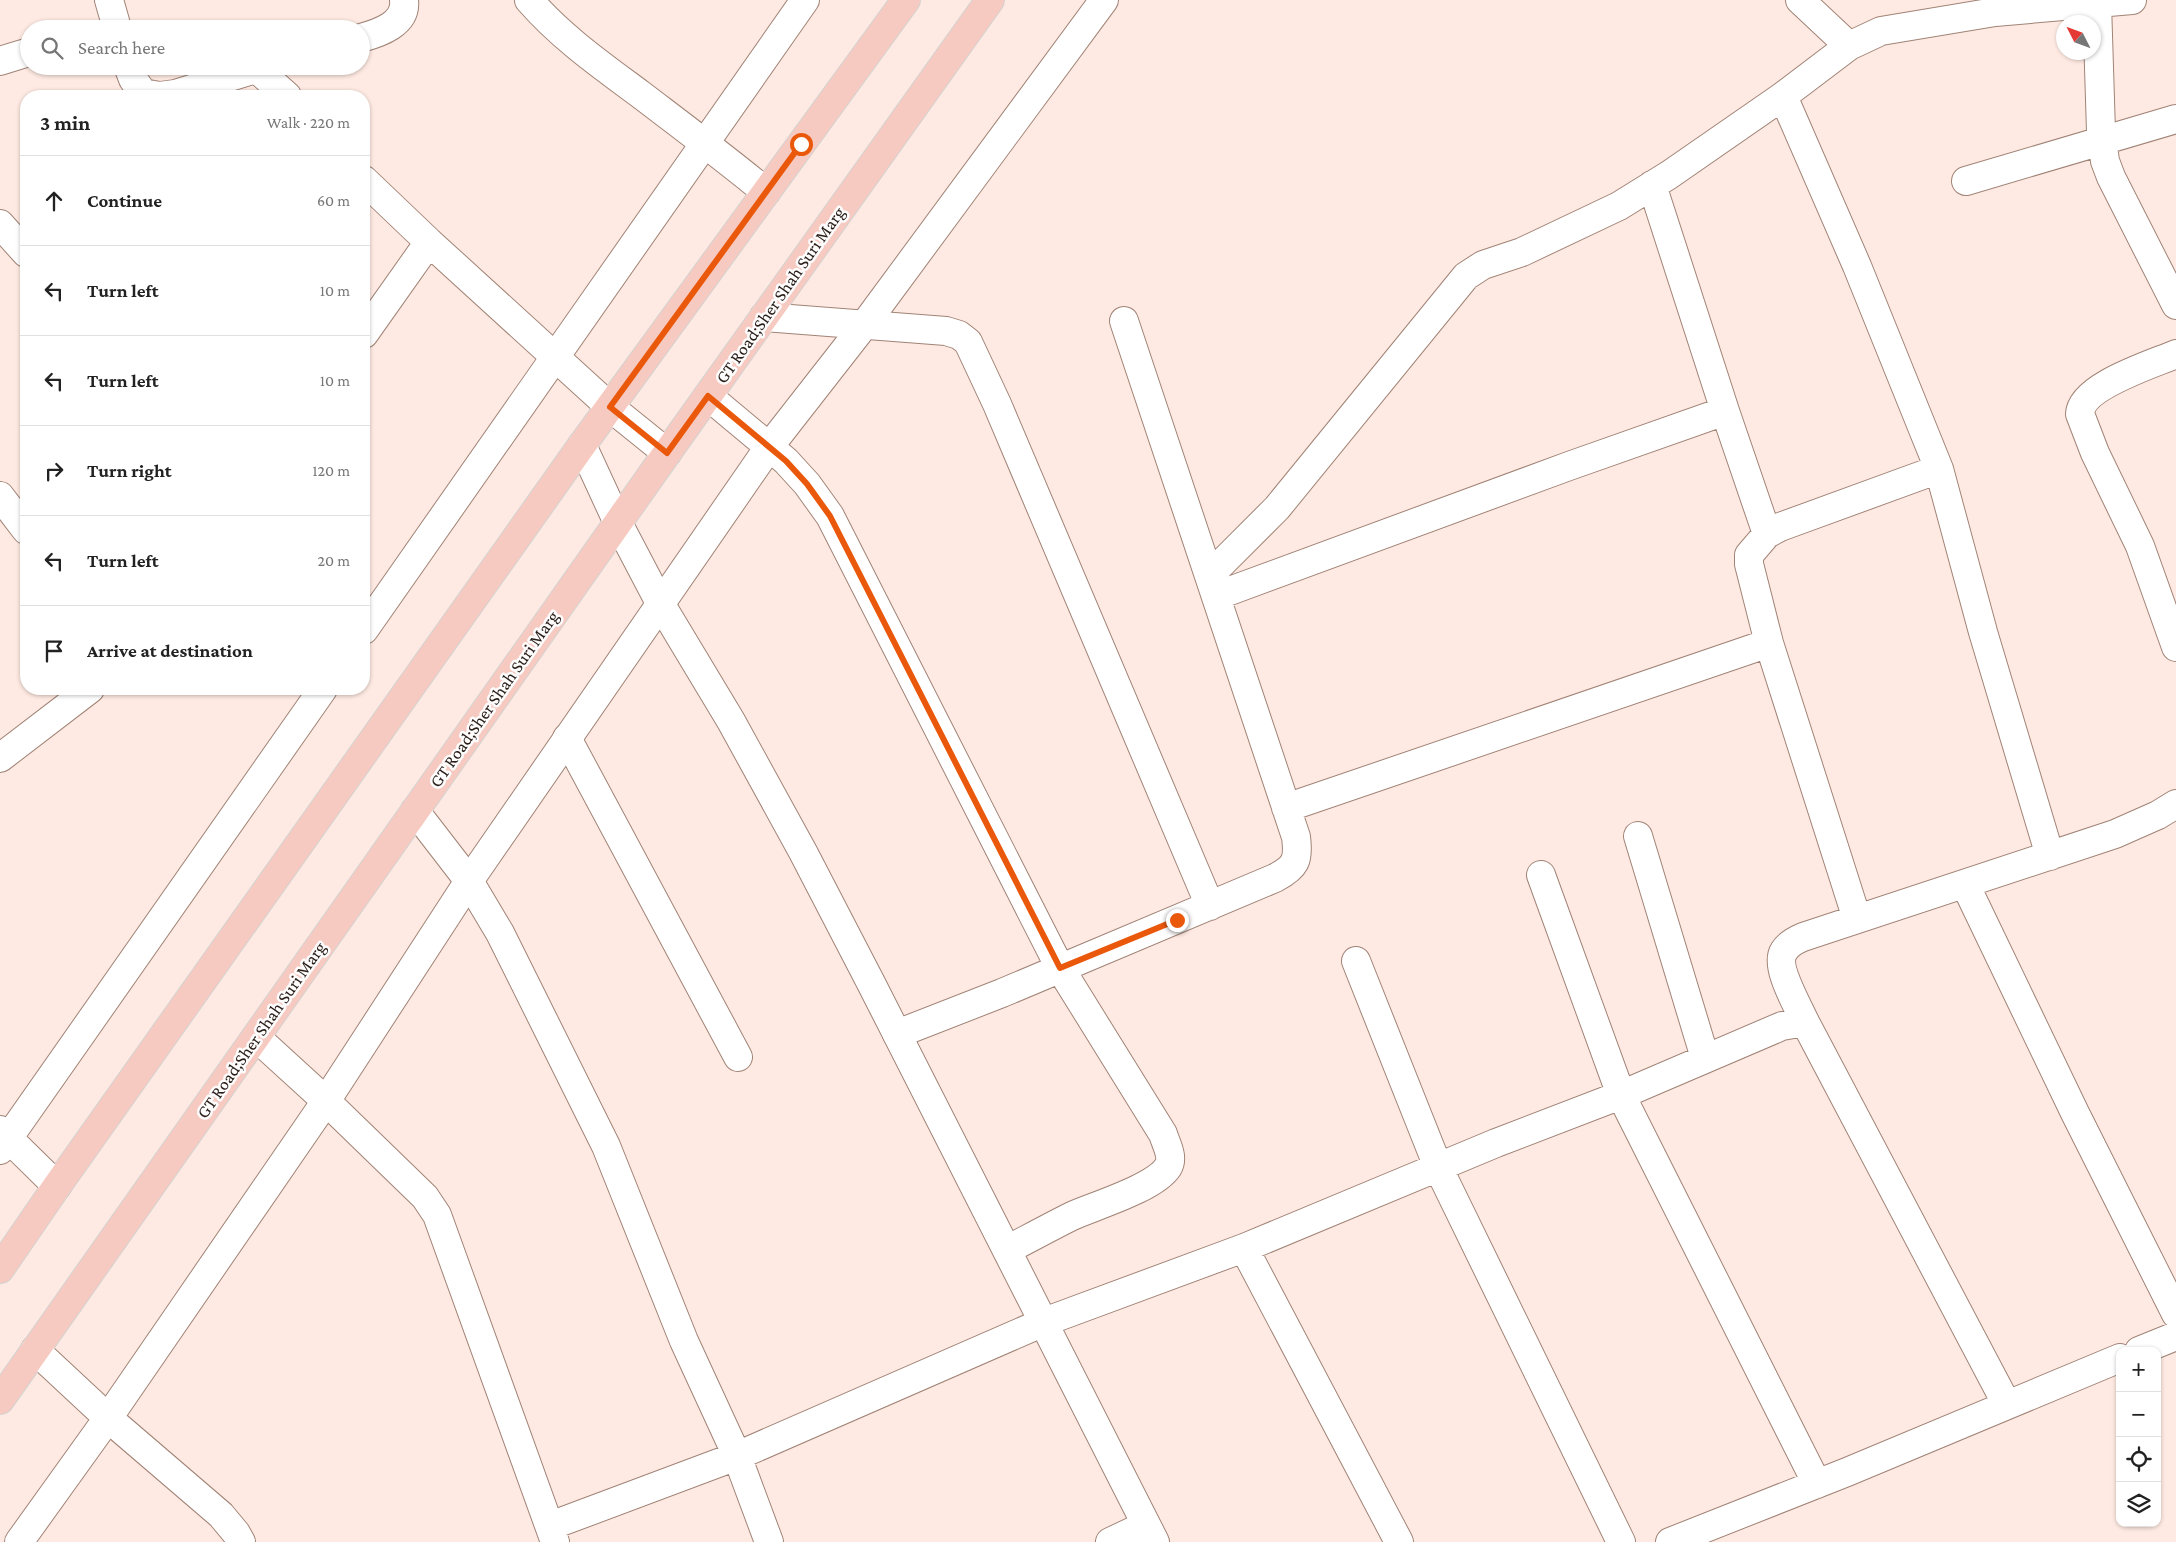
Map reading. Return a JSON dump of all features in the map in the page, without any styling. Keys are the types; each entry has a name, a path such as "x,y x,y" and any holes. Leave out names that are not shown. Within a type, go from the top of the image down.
{"main road":[{"path":"0,1269 582,445 906,0"},
{"name":"GT Road;Sher Shah Suri Marg","path":"0,1400 667,453 990,0"}],"street":[{"path":"109,0 114,20"},
{"path":"370,35 382,32 399,19 405,4 404,0"},
{"path":"529,0 548,23 704,142 766,192"},
{"path":"370,621 805,0"},
{"path":"19,1542 108,1418 326,1101 468,881 769,447 865,324 1104,0"},
{"path":"1800,0 1849,46"},
{"path":"1213,586 1466,276 1483,265 1522,252 1620,206 1783,96 1849,46 1882,31 1993,6 2132,0"},
{"path":"2097,3 2102,142 2105,161 2111,177 2176,305"},
{"path":"0,61 20,55"},
{"path":"131,75 141,90"},
{"path":"188,90 236,75"},
{"path":"268,75 282,90"},
{"path":"1783,96 1857,266 1939,469 1984,632 2050,856"},
{"path":"1966,180 2176,119"},
{"path":"1652,185 1767,534"},
{"path":"370,186 428,242 554,357 610,407 667,453"},
{"path":"0,224 20,246"},
{"path":"370,321 428,242"},
{"path":"764,317 946,331 960,335 968,342 997,404 1210,906"},
{"path":"897,1034 1002,993 1210,906 1291,869 1298,854 1296,836 1213,586 1188,518 1124,321"},
{"path":"2176,354 2107,384 2089,396 2080,407 2080,414 2095,453 2140,546 2176,647"},
{"path":"708,396 786,461 807,484 830,516 1060,968 1162,1134 1170,1154 1168,1167 1158,1176 1133,1191 1072,1216 1007,1250"},
{"path":"1213,586 1569,466 1725,411"},
{"path":"582,445 618,523 660,603 731,721 798,844 897,1034 1150,1533 1110,1542"},
{"path":"1856,920 1769,642 1749,564 1749,555 1767,534 1780,527 1939,469"},
{"path":"1286,808 1769,642"},
{"path":"0,758 82,695"},
{"path":"57,1186 3,1140 318,695"},
{"path":"567,738 738,1057"},
{"path":"2007,1405 1805,1022 1788,985 1780,961 1782,952 1787,946 1803,937 2115,834 2158,816 2176,804"},
{"path":"415,811 468,881 500,933 606,1146 684,1342 737,1456 769,1542"},
{"path":"1638,836 1705,1058"},
{"path":"1541,874 1621,1095 1817,1484"},
{"path":"1965,884 2075,1113 2176,1314"},
{"path":"1356,961 1438,1167 1620,1542"},
{"path":"256,1037 425,1196 437,1215 552,1534 737,1456 1044,1322 1244,1248 1438,1167 1621,1095 1782,1026 1805,1022"},
{"path":"1244,1248 1399,1542"},
{"path":"2149,1347 2176,1336"},
{"path":"35,1350 108,1418 221,1515 236,1532 241,1542"},
{"path":"1670,1542 1817,1484 2116,1360"}],"route":[{"path":"801,144 610,407 667,453 708,396 786,461 807,484 830,516 1060,968 1177,920"}]}
